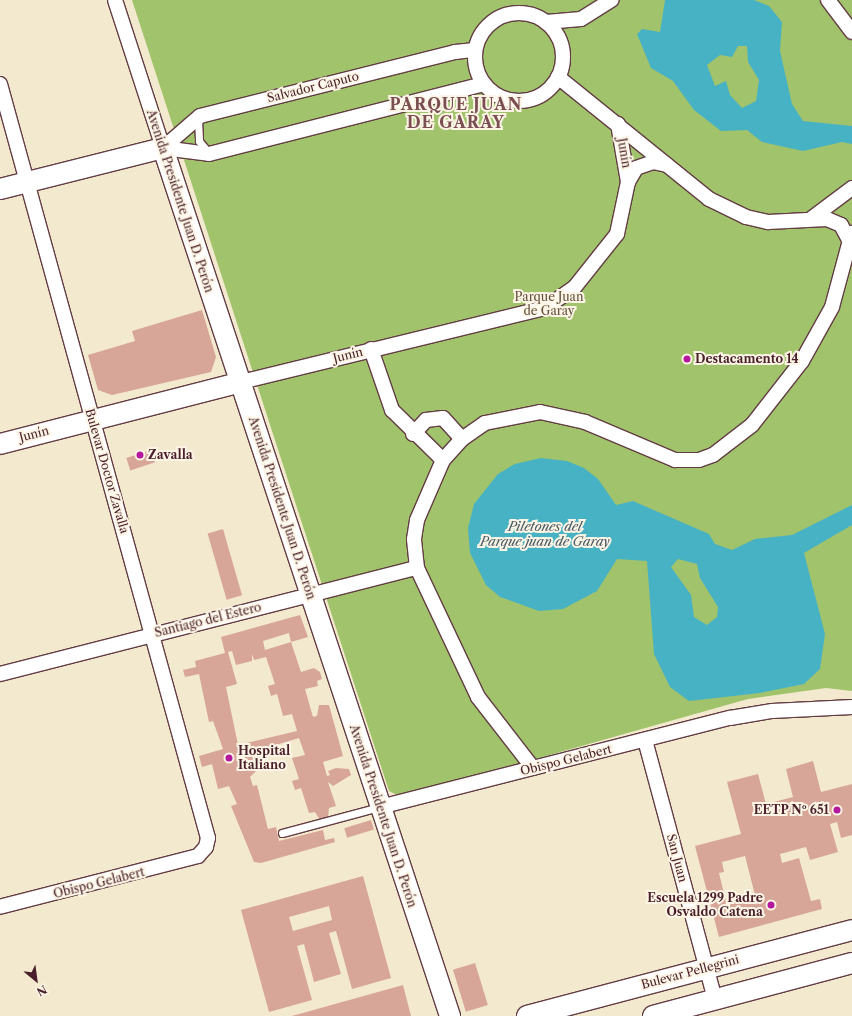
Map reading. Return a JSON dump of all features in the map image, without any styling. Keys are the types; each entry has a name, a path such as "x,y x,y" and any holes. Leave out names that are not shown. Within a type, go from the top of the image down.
{"street":[{"name":"Avenida Presidente Juan D. Perón","path":"115,0 450,1016"},
{"path":"562,49 546,22 535,16 509,14 486,27 475,50 474,62 483,84 504,99 529,100 546,92 558,77 562,49 581,19 612,0"},
{"path":"828,0 852,32"},
{"path":"546,22 581,19"},
{"name":"Salvador Caputo","path":"163,148 200,116 455,52 475,50"},
{"path":"532,768 478,697 417,568 414,539 417,520 443,460 462,439 485,423 540,412 585,422 675,460 699,460 713,455 752,425 802,362 832,307 851,239 841,225 828,219 768,222 746,218 709,199 558,77"},
{"name":"Bulevar Doctor Zavalla","path":"0,84 92,419 206,819 206,847 198,856"},
{"name":"Salvador Caputo","path":"0,189 163,148 209,154 483,84"},
{"name":"Junín","path":"0,444 92,419 371,349 545,308 563,297 617,234 628,182 618,124"},
{"name":"Junín","path":"628,182 643,164 667,165"},
{"path":"808,220 852,188"},
{"path":"371,349 388,401 413,434 443,460"},
{"path":"413,434 426,420 442,418 462,439"},
{"name":"Santiago del Estero","path":"0,674 417,568"},
{"name":"Obispo Gelabert","path":"380,807 645,740 772,710 852,707"},
{"name":"San Juan","path":"645,740 715,999"},
{"name":"Obispo Gelabert","path":"0,907 198,856"},
{"name":"Bulevar Pellegrini","path":"528,1016 706,967 852,930"},
{"path":"653,1016 852,963"}],"lane":[{"path":"200,116 196,128 198,141 209,154"},
{"name":"Obispo Gelabert","path":"282,833 380,807"}],"green space":[{"name":"Parque Juan de Garay","path":"132,0 852,0 852,691 826,688 748,699 401,797 389,791"}],"water":[{"path":"665,0 754,0 769,6 782,22 780,51 792,104 803,121 852,126 852,144 842,142 803,151 762,142 747,130 721,131 694,110 673,81 651,68 637,34 642,29 660,32","holes":["738,46 747,46 748,62 759,80 756,101 742,108 730,95 726,81 715,86 707,65 720,55 732,57"]},
{"name":"Piletones del Parque juan de Garay","path":"541,458 567,461 584,468 598,479 616,505 633,501 709,534 715,544 732,550 755,539 792,535 852,505 852,525 804,553 825,634 820,669 804,684 760,693 689,701 670,687 654,654 647,561 617,559 597,591 563,609 539,611 500,597 486,585 470,553 468,528 474,504 498,474 515,464","holes":["678,559 697,564 700,578 718,607 717,617 707,625 694,617 691,595 671,567"]}],"building":[{"path":"202,310 216,357 211,372 112,395 98,390 88,355 135,341 132,331"},
{"path":"151,450 155,462 130,470 126,458"},
{"path":"223,529 242,595 227,600 208,533"},
{"path":"300,615 308,637 291,642 301,672 314,668 320,672 322,679 317,681 318,686 305,689 313,717 317,716 319,705 329,705 343,756 323,762 327,776 330,775 328,771 336,768 349,769 351,775 333,786 328,782 336,806 329,808 328,818 320,820 315,812 309,813 301,788 295,790 292,781 299,779 292,758 305,755 299,738 256,751 259,760 257,770 250,777 253,786 257,785 268,829 276,827 279,841 323,830 325,840 334,838 335,842 261,863 254,862 231,806 237,804 229,786 218,789 212,764 202,767 199,756 223,749 213,721 209,722 199,674 185,677 183,670 196,667 195,661 225,653 221,637","holes":["289,633 291,642 265,650 263,641","232,651 236,665 252,661 252,654 254,660 266,657 275,684 268,686 271,696 277,694 283,716 292,714 297,731 238,745 226,687 237,684 228,652"]},
{"path":"813,761 821,792 852,784 852,835 841,838 837,822 830,824 838,852 810,860 806,847 780,854 782,863 799,858 811,901 820,899 822,909 719,937 695,846 741,834 727,782 758,774 766,804 793,797 786,769","holes":["745,856 755,895 726,902 719,873 724,872 722,862"]},
{"path":"371,820 374,830 347,838 344,828"},
{"path":"363,876 391,978 352,989 336,931 329,933 341,974 314,982 304,944 297,946 312,1000 269,1012 241,910","holes":["329,906 332,920 293,931 289,917"]},
{"path":"475,963 488,1005 466,1012 453,970"},
{"path":"403,985 411,1016 292,1016"}],"place":[{"name":"Destacamento 14","path":"687,359"},
{"name":"Zavalla","path":"140,455"},
{"name":"Hospital Italiano","path":"229,758"},
{"name":"EETP Nº 651","path":"837,810"},
{"name":"Escuela 1299 Padre Osvaldo Catena","path":"771,905"}],"district":[{"name":"PARQUE JUAN DE GARAY","path":"456,113"}]}
